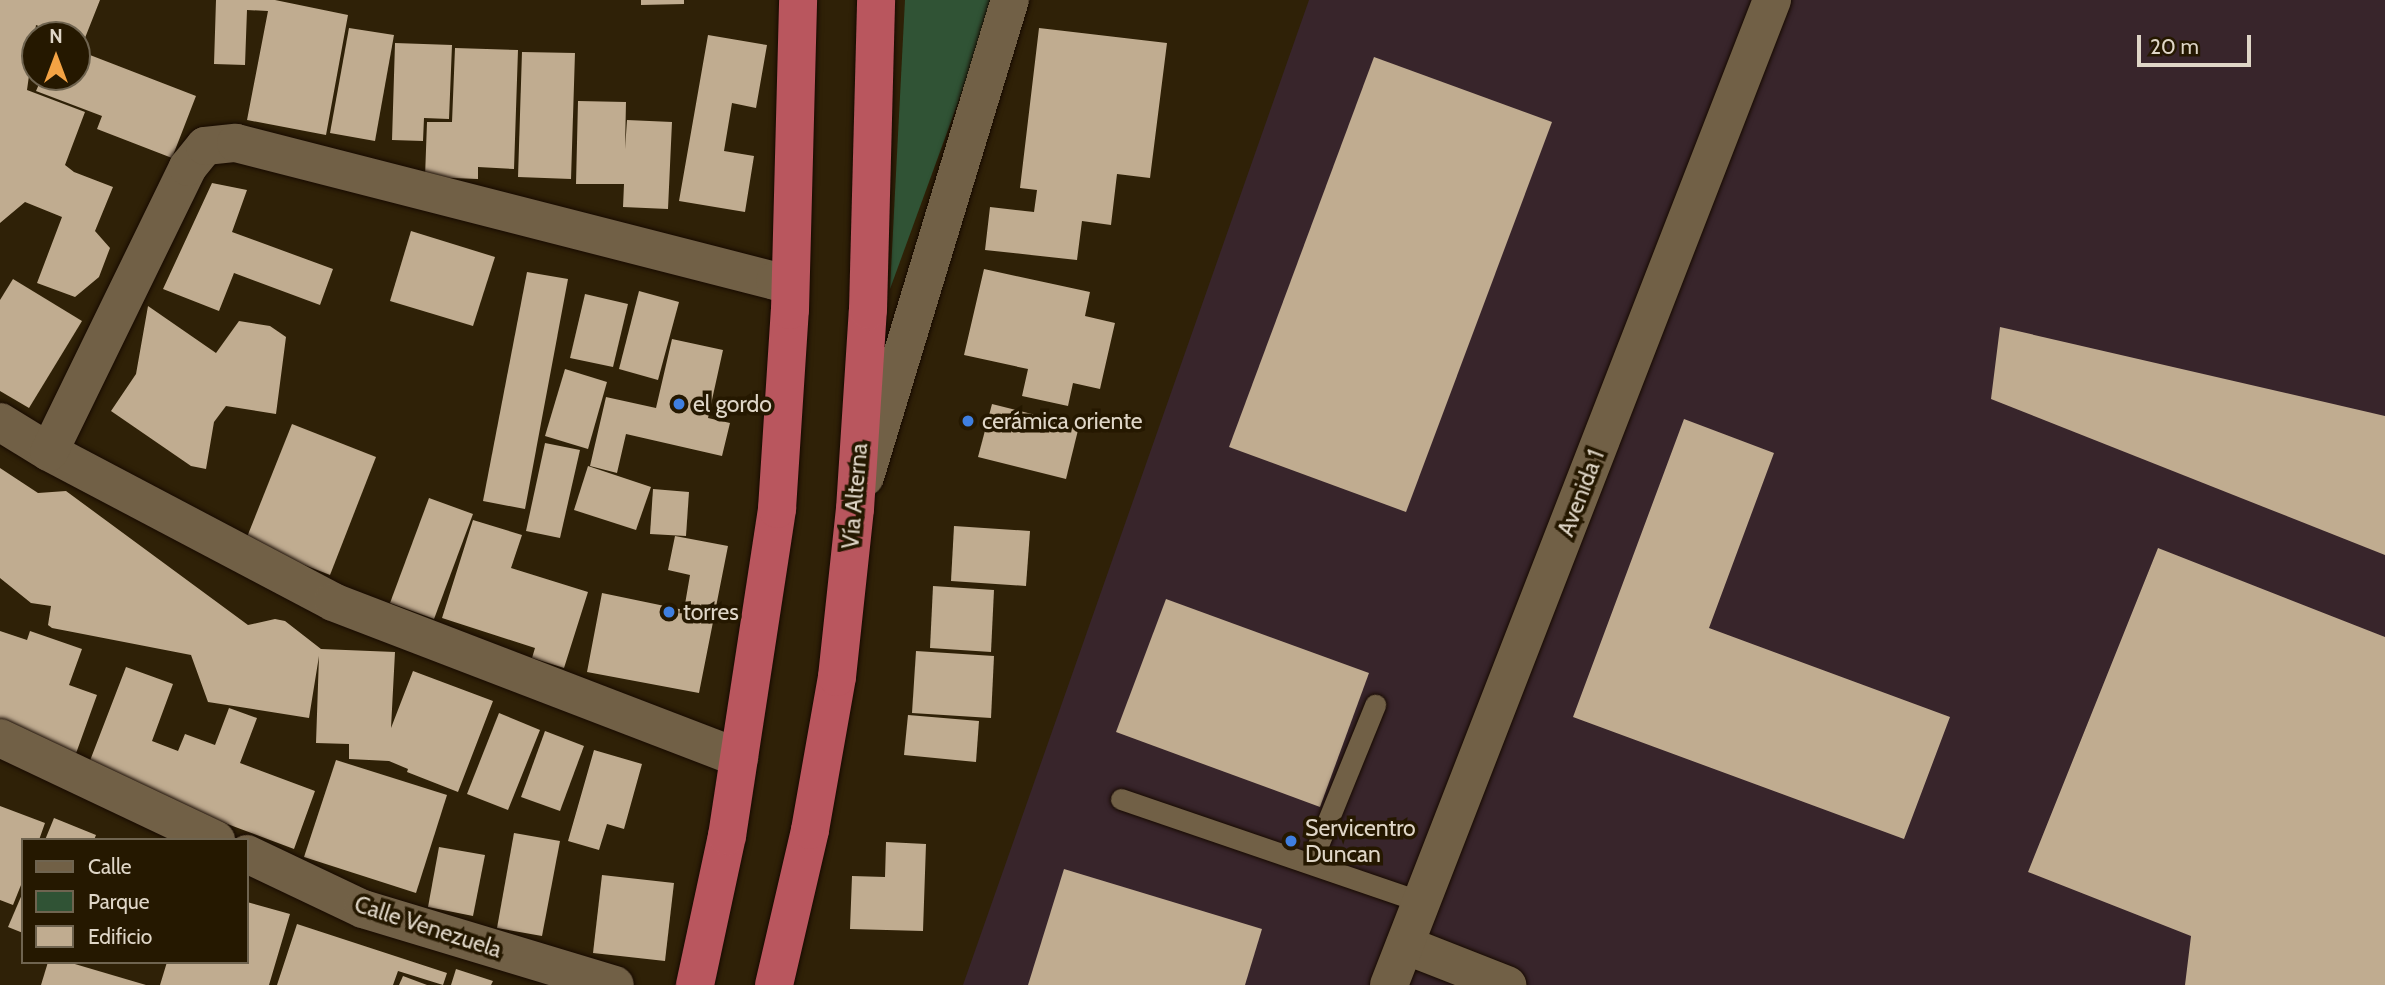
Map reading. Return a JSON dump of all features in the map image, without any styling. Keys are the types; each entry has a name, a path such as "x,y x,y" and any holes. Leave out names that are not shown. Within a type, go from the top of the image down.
{"highway":[{"path":"695,985 727,836 777,509 790,281 798,0"},
{"name":"Vía Alterna","path":"774,985 810,830 837,677 855,509 868,310 876,0"}],"street":[{"path":"855,509 1010,0"},
{"name":"Avenida 1","path":"1389,985 1772,0"},
{"path":"49,452 188,167 205,146 236,143 775,281 790,281"},
{"path":"0,422 49,452 333,602 739,758"},
{"path":"0,738 211,838"},
{"name":"Calle Venezuela","path":"248,855 363,909 615,985"},
{"path":"1405,945 1507,985"}],"lane":[{"path":"1311,862 1375,705"},
{"path":"1121,799 1311,862 1421,902"}],"shaded area":[{"path":"1309,0 2385,0 2385,985 963,985"}],"green space":[{"path":"905,0 990,0 976,53 890,289"}],"building":[{"path":"0,0 100,0 91,23 21,21 21,91 30,91 85,112 65,165 74,172 113,187 95,231 110,248 99,277 75,297 37,283 62,217 25,202 0,223"},
{"path":"216,0 275,0 348,15 326,135 247,120 268,11 247,10 245,65 214,64"},
{"path":"641,0 684,0 684,4 641,5"},
{"path":"349,28 394,35 375,141 330,133"},
{"path":"1039,28 1167,43 1150,178 1117,174 1111,225 1082,221 1077,260 985,250 990,207 1034,212 1037,190 1020,188"},
{"path":"708,35 767,45 756,108 732,103 724,151 754,156 745,212 679,201"},
{"path":"395,43 452,45 449,119 424,118 423,141 392,140"},
{"path":"455,48 518,50 514,169 478,167 478,179 425,177 427,122 452,122"},
{"path":"522,52 575,53 571,179 518,177"},
{"path":"91,55 196,96 172,158 97,129 102,116 36,91 91,91"},
{"path":"1374,57 1552,122 1406,512 1229,447"},
{"path":"578,101 626,102 625,149 627,120 672,122 668,209 623,207 624,184 576,184"},
{"path":"212,183 247,190 232,232 333,269 320,305 234,273 219,311 163,289"},
{"path":"411,231 495,257 473,326 390,301"},
{"path":"984,269 1090,292 1085,316 1115,323 1100,389 1073,383 1068,406 1022,396 1028,369 964,355"},
{"path":"527,272 568,279 525,509 483,501"},
{"path":"13,279 82,321 29,408 0,391 0,300"},
{"path":"639,291 679,302 658,380 619,369"},
{"path":"585,294 628,304 613,367 570,358"},
{"path":"148,306 216,353 239,321 270,326 286,337 276,414 226,406 214,422 206,469 191,466 111,411 136,374"},
{"path":"2000,327 2385,416 2385,555 1991,399"},
{"path":"672,339 723,350 708,418 730,423 722,456 626,434 617,473 590,466 606,397 656,408"},
{"path":"565,369 607,382 588,449 545,436"},
{"path":"992,404 1079,426 1066,479 978,457"},
{"path":"1684,419 1774,453 1709,628 1950,717 1904,839 1573,717"},
{"path":"292,424 376,457 330,575 245,542"},
{"path":"545,443 580,450 560,538 526,531"},
{"path":"588,466 651,487 636,530 574,510"},
{"path":"0,468 38,493 66,491 248,625 275,619 285,621 321,649 395,652 391,728 413,671 493,701 458,792 407,772 408,769 389,761 349,759 349,744 316,743 319,656 309,718 208,702 191,655 52,628 48,625 51,606 31,603 0,578"},
{"path":"653,489 689,492 686,536 650,534"},
{"path":"429,498 473,514 434,619 390,603"},
{"path":"473,520 522,535 511,568 588,592 564,668 532,658 535,648 442,618"},
{"path":"954,526 1030,531 1026,586 951,581"},
{"path":"675,536 728,546 699,693 587,672 602,593 684,610 690,575 668,570"},
{"path":"2158,548 2385,637 2385,985 2185,985 2191,936 2028,872"},
{"path":"933,586 994,590 991,652 930,648"},
{"path":"1166,599 1369,673 1320,807 1116,732"},
{"path":"0,631 27,640 30,631 82,649 69,685 97,695 74,759 0,730"},
{"path":"916,651 994,656 991,718 912,713"},
{"path":"126,667 173,684 152,741 178,751 185,734 215,745 229,708 257,718 240,763 315,791 294,849 86,771"},
{"path":"499,713 540,730 508,810 467,794"},
{"path":"908,715 979,721 976,762 904,755"},
{"path":"545,731 584,746 560,811 521,797"},
{"path":"594,750 642,764 624,829 607,824 599,850 568,841"},
{"path":"336,760 447,795 416,893 304,857"},
{"path":"0,806 45,823 40,838 21,838 21,885 13,905 0,900"},
{"path":"54,818 96,835 95,838 46,838"},
{"path":"514,833 560,841 542,936 497,928"},
{"path":"886,842 926,844 923,931 850,929 852,876 885,877"},
{"path":"439,847 485,855 473,916 428,907"},
{"path":"1064,869 1262,929 1245,985 1028,985"},
{"path":"602,875 674,883 665,961 593,953"},
{"path":"21,897 21,932 8,927"},
{"path":"248,902 290,914 269,985 160,985 166,964 248,964"},
{"path":"297,924 447,973 443,985 398,971 393,985 277,985"},
{"path":"47,964 75,964 146,985 41,985"},
{"path":"456,969 493,981 491,985 451,985"},
{"path":"403,976 427,985 399,985"}],"place":[{"name":"el gordo","path":"679,404"},
{"name":"cerámica oriente","path":"968,421"},
{"name":"torres","path":"669,612"},
{"name":"Servicentro Duncan","path":"1291,841"}]}
